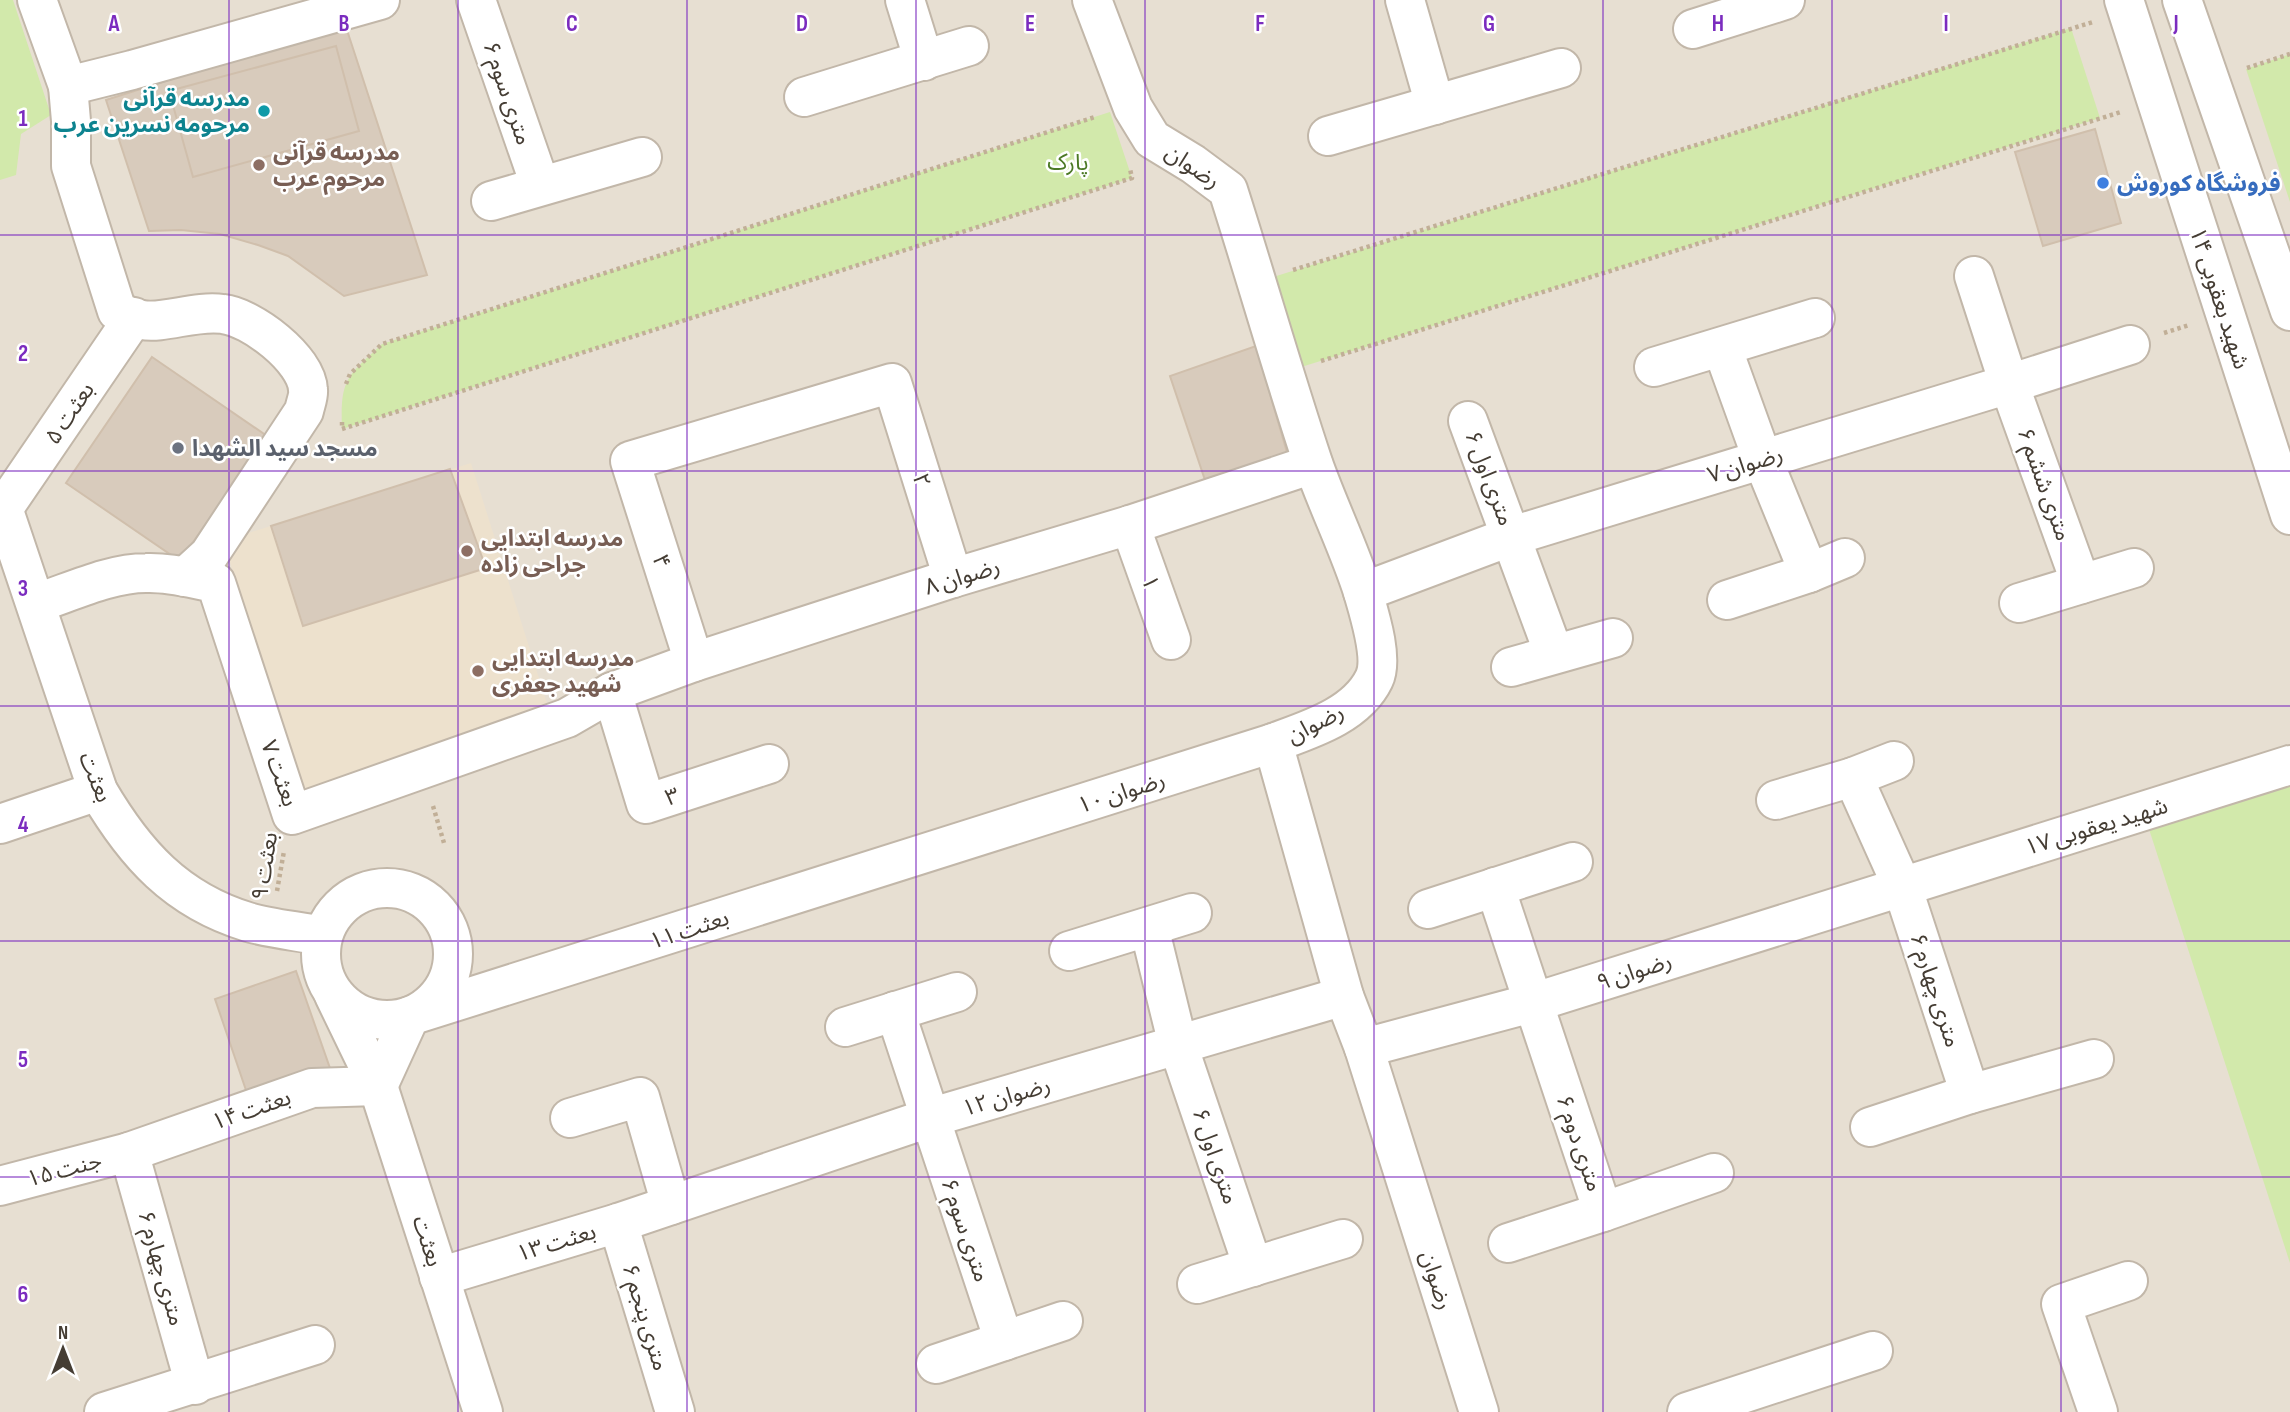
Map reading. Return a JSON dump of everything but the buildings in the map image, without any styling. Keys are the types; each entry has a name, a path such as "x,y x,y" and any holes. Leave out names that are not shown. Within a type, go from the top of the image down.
{"street":[{"path":"37,0 68,86 71,166 117,311 142,321 197,313 226,314 260,330 282,347 301,368 308,389 304,411 209,555 186,578"},
{"path":"68,86 380,0"},
{"name":"۶ متری سوم","path":"476,0 540,185"},
{"path":"905,0 924,61"},
{"name":"رضوان","path":"1092,0 1133,108 1152,139 1228,190 1314,464 1363,592 1377,654 1375,678 1362,695 1342,713 1273,743 1344,996 1364,1048 1479,1412"},
{"path":"1405,0 1435,105"},
{"path":"1693,29 1785,0"},
{"path":"2182,0 2290,310"},
{"name":"شهید بعقوبی ۱۴","path":"2126,6 2290,515"},
{"path":"804,97 969,46"},
{"path":"1328,136 1561,68"},
{"path":"491,201 642,157"},
{"path":"1974,276 2009,384"},
{"name":"بعثت ۵","path":"2,504 134,317"},
{"path":"1654,367 1815,318"},
{"name":"رضوان ۷","path":"1363,592 1512,536 2130,345"},
{"path":"1722,347 1808,573"},
{"name":"۲","path":"630,461 892,383 953,578"},
{"name":"۶ متری ششم","path":"2009,384 2081,584"},
{"name":"۶ متری اول","path":"1468,421 1512,536"},
{"name":"۴","path":"630,461 694,662"},
{"name":"رضوان ۸","path":"612,692 694,662 953,578 1130,525 1314,464"},
{"name":"بعثت","path":"2,504 9,549 37,603 99,791 121,830 165,878 203,903 249,922 323,936"},
{"name":"۱","path":"1130,525 1171,640"},
{"path":"1512,536 1554,654"},
{"path":"1727,600 1845,558"},
{"path":"2019,603 2134,568"},
{"name":"بعثت ۷","path":"37,603 108,580 143,573 163,573 216,583 292,815 567,718 612,692"},
{"path":"1511,667 1613,638"},
{"name":"۳","path":"612,692 646,804 769,764"},
{"name":"رضوان ۱۰","path":"968,840 1273,743"},
{"path":"1776,800 1853,777 1894,761"},
{"name":"شهید یعقوبی ۱۷","path":"1902,886 2290,765"},
{"path":"1853,777 1902,886"},
{"path":"0,824 99,791"},
{"name":"بعثت ۱۱","path":"410,1016 968,840"},
{"path":"1428,909 1573,862"},
{"name":"رضوان ۹","path":"1364,1048 1532,1003 1902,886"},
{"name":"۶ متری چهارم","path":"1902,886 1970,1094"},
{"path":"386,887 407,890 426,900 441,915 450,934 454,955 448,981 433,1002 410,1016 390,1020 369,1018 350,1009 334,995 324,977 320,957 323,936 332,917 346,901 364,891 386,887"},
{"path":"1495,887 1532,1003"},
{"path":"1069,951 1192,913"},
{"path":"1149,927 1178,1045"},
{"path":"454,955 531,979"},
{"path":"845,1027 957,992"},
{"name":"بعثت","path":"334,995 378,1086 483,1412"},
{"name":"رضوان ۱۲","path":"671,1205 929,1118 1344,996"},
{"name":"۶ متری دوم","path":"1532,1003 1603,1212 1714,1173"},
{"path":"895,1011 929,1118"},
{"path":"378,1086 410,1016"},
{"name":"۶ متری اول","path":"1178,1045 1253,1267"},
{"path":"1870,1127 1970,1094 2094,1059"},
{"name":"بعثت ۱۴","path":"129,1152 312,1088 378,1086"},
{"path":"570,1118 640,1097 671,1205"},
{"name":"۶ متری سوم","path":"929,1118 1004,1341"},
{"name":"۶ متری چهارم","path":"129,1152 195,1384"},
{"name":"جنت ۱۵","path":"1,1182 129,1152"},
{"name":"بعثت ۱۳","path":"439,1277 671,1205"},
{"path":"1508,1242 1603,1212"},
{"name":"۶ متری پنجم","path":"618,1223 675,1412"},
{"path":"1197,1284 1343,1239"},
{"path":"2098,1412 2061,1304 2127,1281"},
{"path":"936,1364 1063,1321"},
{"path":"104,1412 315,1345"},
{"path":"1687,1412 1761,1400 1873,1351"}],"path":[{"path":"1258,286 1270,278 2045,36 2126,6"},
{"path":"2210,81 2290,54"},
{"path":"1287,379 1298,368 2156,102"},
{"path":"304,411 341,397 350,374 382,344 1110,112 1133,108"},
{"path":"342,418 342,429 1132,178 1128,165"},
{"path":"2130,345 2225,313"},
{"name":"بعثت ۹","path":"271,926 291,811"}],"shaded area":[{"path":"0,0 2290,0 2290,1412 0,1412"},
{"path":"471,463 549,710 429,746 304,789 223,541"}],"green space":[{"path":"0,0 13,0 51,115 21,134 16,175 0,180"},
{"path":"2071,28 2100,118 1298,368 1270,278"},
{"path":"2290,54 2290,202 2246,69"},
{"name":"پارک","path":"1110,112 1132,178 342,429 342,399 348,380 382,344"},
{"path":"2290,774 2290,1263 2147,823"}],"place":[{"name":"مدرسه قرآنی مرحومه نسرین عرب","path":"264,111"},
{"name":"مدرسه قرآنی مرحوم عرب","path":"259,165"},
{"name":"فروشگاه کوروش","path":"2103,183"},
{"name":"مسجد سید الشهدا","path":"178,448"},
{"name":"مدرسه ابتدایی جراحی زاده","path":"467,551"},
{"name":"مدرسه ابتدایی شهید جعفری","path":"478,671"}]}
